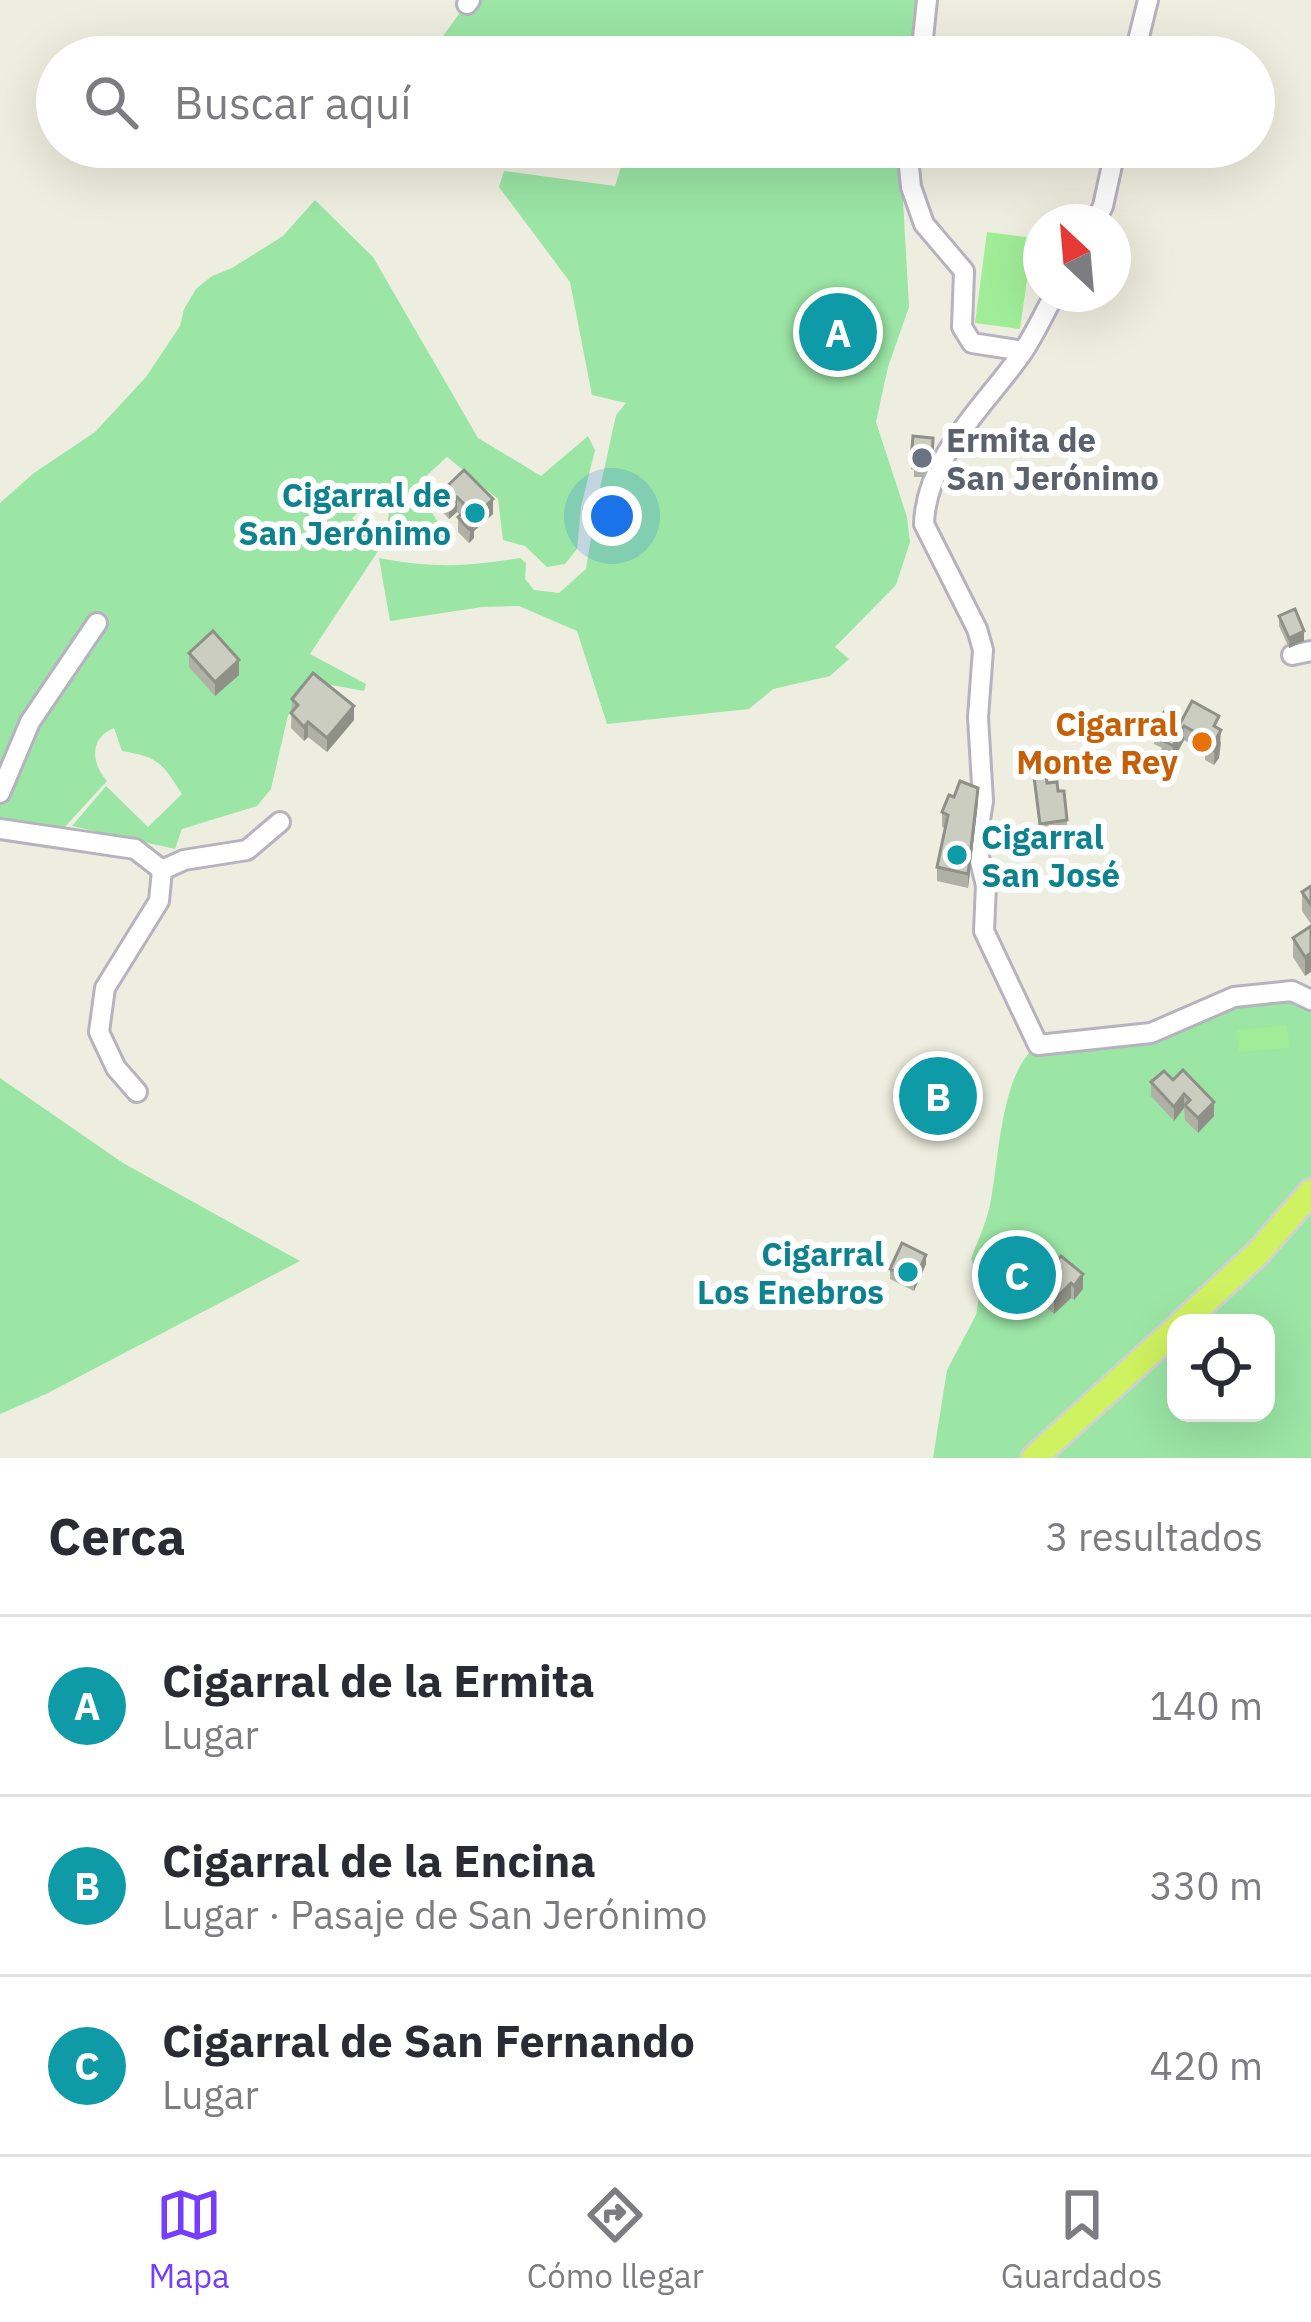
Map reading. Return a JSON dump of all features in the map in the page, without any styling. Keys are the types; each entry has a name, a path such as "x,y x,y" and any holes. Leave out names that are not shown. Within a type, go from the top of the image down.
{"main road":[{"path":"1192,1314 1266,1245 1311,1192"},
{"path":"1034,1458 1167,1337"}],"street":[{"path":"923,36 927,0"},
{"path":"1139,36 1148,0"},
{"path":"910,168 924,224 964,271 962,327 972,343 1023,351"},
{"path":"1103,204 1111,168"},
{"path":"1045,312 1023,351 963,427 935,478 925,508 924,524 983,650 978,717 982,802 976,845 986,884 984,931 1038,1045 1151,1034 1234,997 1292,991 1311,1000"},
{"path":"0,793 31,722 97,622"},
{"path":"162,870 184,860 247,850 280,822"},
{"path":"0,829 135,849 162,870"},
{"path":"137,1093 116,1068 99,1032 105,988 159,901 162,870"}],"green space":[{"path":"469,0 918,0 914,36 443,36"},
{"path":"621,168 901,168 909,307 888,367 876,422 907,517 910,542 896,585 835,647 849,659 830,676 773,689 749,709 607,724 577,631 519,606 390,621 379,558 449,565 520,558 526,563 525,579 534,590 559,593 586,569 616,415 626,403 592,395 570,282 499,187 504,171 615,186"},
{"path":"315,200 373,257 478,438 541,476 588,436 595,450 577,549 565,564 547,567 525,546 503,540 498,499 447,457 415,486 446,535 428,550 386,539 390,501 370,502 352,518 380,548 310,654 366,684 364,691 315,682 288,715 271,789 257,806 182,829 175,849 72,826 106,786 148,827 182,794 158,763 122,751 114,728 100,738 95,751 107,781 62,830 0,822 0,503 34,473 95,432 146,377 180,326 196,289 283,236"},
{"path":"987,232 1023,237 1020,329 975,323"},
{"path":"1234,997 1311,1000 1311,1458 933,1458 947,1370 976,1315 981,1285 971,1259 988,1212 1008,1096 1025,1058 1038,1045 1151,1033"},
{"path":"1287,1025 1290,1048 1239,1052 1237,1030"},
{"path":"0,1078 123,1163 300,1261 0,1414"}],"building":[{"path":"840,294 866,328 819,356 800,331"},
{"name":"Ermita de San Jerónimo","path":"913,436 933,438 932,460 925,467 914,467 911,460"},
{"path":"464,470 493,499 471,520 474,524 469,529 458,517 468,508 457,497 449,505 439,494"},
{"path":"1295,609 1304,631 1289,638 1279,616"},
{"path":"213,631 239,660 215,682 189,653"},
{"path":"313,673 354,706 327,738 308,722 304,727 291,713 298,705 292,699"},
{"path":"1192,701 1219,716 1214,726 1221,730 1214,751 1205,746 1208,739 1184,726 1173,746 1154,729 1164,712 1181,722"},
{"path":"1162,751 1170,759 1158,771 1150,763"},
{"path":"1046,775 1047,783 1057,782 1058,791 1064,791 1067,820 1040,824 1034,777"},
{"name":"Cigarral San José","path":"960,781 978,788 968,874 937,867 948,815 942,812"},
{"path":"1311,926 1311,953 1305,957 1293,938"},
{"path":"925,1061 960,1071 951,1103 915,1092"},
{"path":"1183,1070 1214,1102 1198,1118 1185,1105 1190,1100 1184,1094 1174,1107 1151,1082 1164,1071 1173,1080"},
{"path":"1016,1234 1042,1255 1039,1260 1044,1264 1048,1260 1053,1265 1061,1256 1083,1274 1054,1300 1041,1289 1037,1273 1016,1288 999,1274 1003,1268 994,1261"},
{"path":"902,1243 926,1255 914,1281 890,1269"}],"place":[{"name":"Cigarral de la Ermita","path":"838,332"},
{"name":"Ermita de San Jerónimo","path":"922,458"},
{"name":"Cigarral de San Jerónimo","path":"475,513"},
{"name":"Cigarral Monte Rey","path":"1202,742"},
{"name":"Cigarral San José","path":"957,855"},
{"name":"Cigarral de la Encina","path":"938,1096"},
{"name":"Cigarral Los Enebros","path":"908,1272"},
{"name":"Cigarral de San Fernando","path":"1017,1275"}]}
